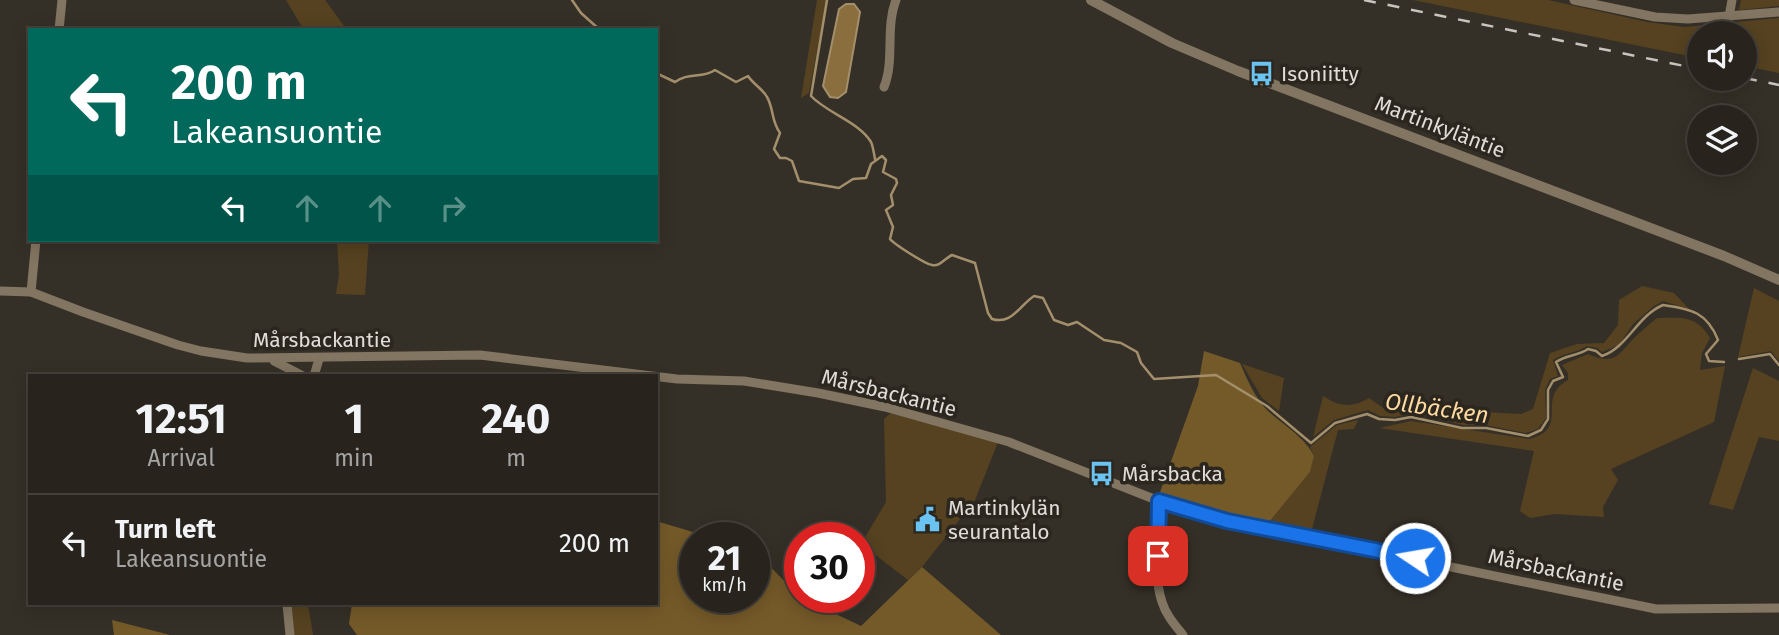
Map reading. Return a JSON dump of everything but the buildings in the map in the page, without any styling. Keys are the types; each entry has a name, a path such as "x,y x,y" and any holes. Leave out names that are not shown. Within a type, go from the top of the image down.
{"street":[{"path":"59,28 62,0"},
{"path":"884,87 889,65 891,12 895,0"},
{"name":"Martinkyläntie","path":"1091,0 1172,43 1238,71 1724,256 1779,280"},
{"path":"1573,0 1655,17 1688,19 1779,12"},
{"path":"1729,17 1732,0"},
{"path":"31,292 36,242"},
{"name":"Mårsbackantie","path":"0,291 31,292 201,351 272,359 480,355 636,374"},
{"path":"272,359 299,374"},
{"path":"315,374 319,359"},
{"name":"Mårsbackantie","path":"658,377 744,381 886,408 1009,442 1159,501 1227,521 1656,609 1779,608"},
{"path":"1159,501 1157,583 1162,604 1183,635"},
{"path":"287,605 290,635"}],"shaded area":[{"path":"286,0 325,0 346,28 303,28"},
{"path":"817,0 827,0 809,93 801,98"},
{"path":"1413,0 1548,0 1647,22 1687,27 1687,56"},
{"path":"1741,0 1779,0 1779,6 1739,10"},
{"path":"846,4 854,4 860,12 846,92 838,98 830,97 823,86 839,9"},
{"path":"1779,18 1779,73 1757,68 1757,21 1747,21"},
{"path":"337,242 369,242 365,295 336,294 339,275"},
{"path":"1642,286 1674,293 1689,309 1663,301 1633,324 1619,345 1602,352 1587,346 1553,360 1558,376 1550,379 1545,390 1546,418 1538,429 1526,433 1485,425 1463,425 1413,413 1395,417 1380,416 1368,410 1334,420 1313,437 1323,396 1346,405 1369,398 1390,410 1407,408 1521,414 1533,409 1550,353 1577,344 1604,343 1618,325 1619,300"},
{"path":"1754,288 1779,301 1779,361 1771,351 1738,357"},
{"path":"1657,318 1688,319 1699,325 1710,338 1702,353 1700,370 1725,366 1714,422 1611,469 1618,480 1603,507 1604,517 1555,514 1530,518 1520,511 1534,451 1379,428 1411,421 1529,439 1542,434 1551,421 1554,396 1558,388 1568,380 1568,373 1562,365 1588,354 1604,359 1615,357"},
{"path":"1204,351 1240,363 1263,405 1299,437 1314,456 1310,472 1270,521 1221,513 1159,495 1198,386"},
{"path":"1242,364 1284,378 1279,411 1262,398"},
{"path":"1753,368 1779,381 1779,441 1759,437 1733,510 1709,504"},
{"path":"891,413 998,442 975,500 922,567 908,580 875,555 874,522 886,502 884,419"},
{"path":"1358,420 1354,429 1338,430 1312,529 1270,521 1310,472 1314,456 1310,447 1337,425"},
{"path":"658,522 679,528 679,613 770,613 770,566 784,581 784,613 834,613 861,626 922,567 1001,635 357,635 349,624 352,605 658,605"},
{"path":"291,605 308,605 313,635 294,635"},
{"path":"112,620 170,635 114,635"}],"waterway":[{"name":"Ollbäcken","path":"572,0 581,13 598,28"},
{"path":"827,0 811,96 866,135 872,144 875,159"},
{"name":"Ollbäcken","path":"658,74 675,82 715,70 736,82 748,76 763,91 769,102 780,133 774,149 780,158 792,161 799,181 839,188 853,179 866,178 871,164 882,156 886,160 883,172 896,179 897,183 891,195 893,205 886,210 893,227 890,239 932,265 940,264 952,255 975,263 992,319 1010,317 1034,296 1043,298 1054,320 1068,325 1077,322 1104,340 1121,343 1137,352 1141,363 1154,379 1216,375 1267,406 1311,443 1335,423 1367,414 1379,419 1411,417 1462,428 1486,428 1528,436 1541,430 1548,419 1548,390 1553,381 1563,377 1556,362 1588,349 1602,356 1611,352 1646,316 1663,305 1690,310 1709,323 1718,340 1706,354 1709,361 1724,362"},
{"name":"Ollbäcken","path":"1739,359 1770,354 1779,365"}],"railway":[{"path":"1364,0 1687,67"},
{"path":"1757,80 1779,85"}],"place":[{"name":"Isoniitty","path":"1261,74"},
{"name":"Mårsbacka","path":"1102,474"},
{"name":"Martinkylän seurantalo","path":"928,520"}],"route":[{"path":"1158,556 1159,501 1227,521 1415,558"}]}
